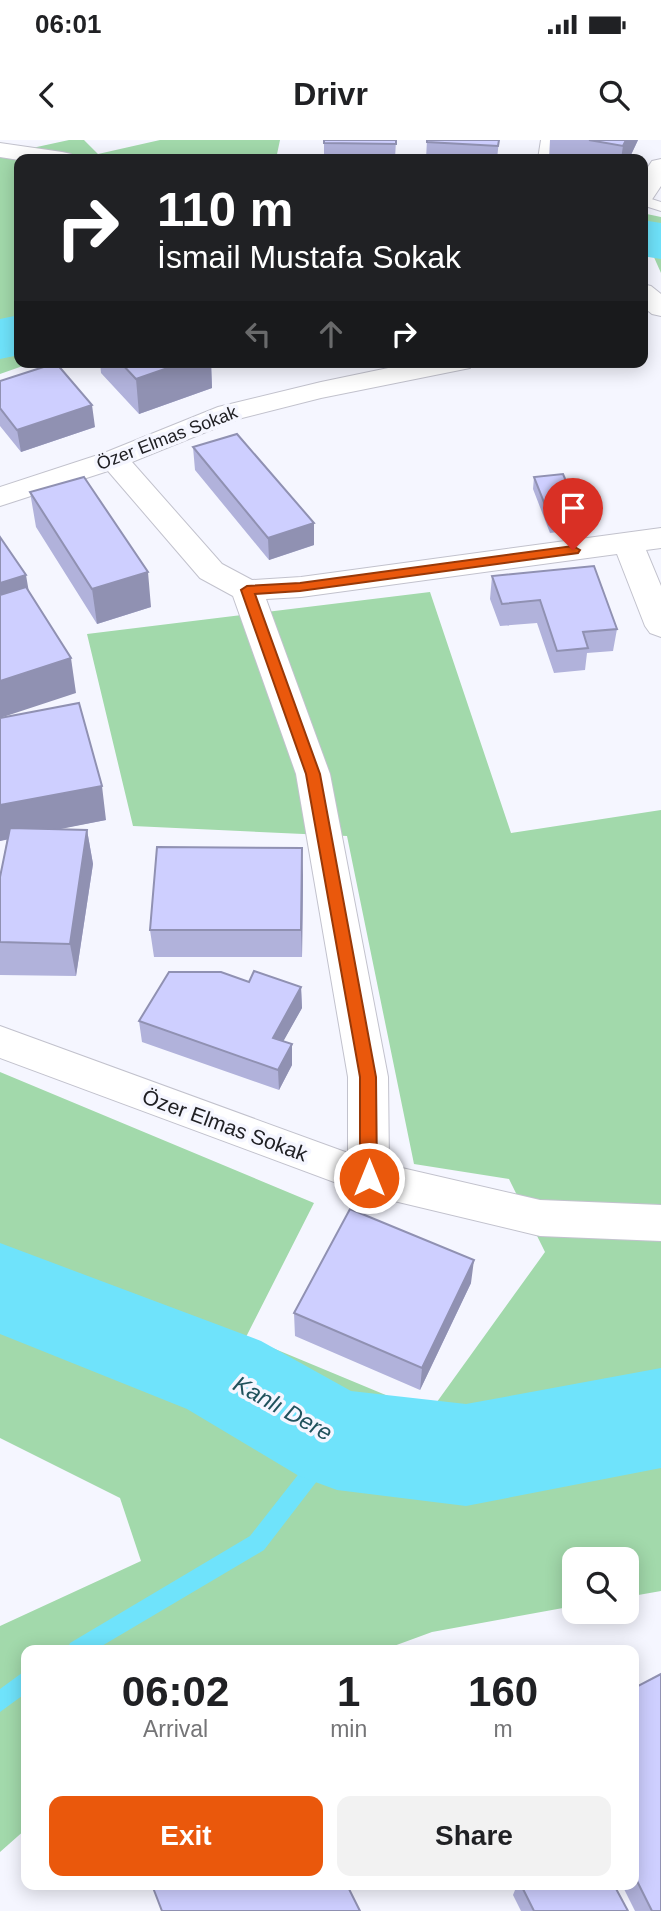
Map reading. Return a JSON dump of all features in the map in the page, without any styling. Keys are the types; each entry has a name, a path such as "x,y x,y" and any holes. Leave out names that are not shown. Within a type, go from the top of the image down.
{"street":[{"path":"0,150 28,154"},
{"path":"648,188 661,166"},
{"name":"Özer Elmas Sokak","path":"0,497 114,459 228,413 321,390 430,368"},
{"path":"114,459 211,571 247,590 300,587 661,538"},
{"path":"628,542 661,626"},
{"path":"247,590 313,774 368,1077 369,1178"},
{"name":"Özer Elmas Sokak","path":"0,1042 369,1178 540,1218 661,1223"}],"green space":[{"path":"69,140 84,140 98,154 14,154 14,368 17,368 0,374 0,155"},
{"path":"160,140 280,140 277,154 98,154"},
{"path":"648,214 661,217 661,273 649,246"},
{"path":"430,592 511,833 661,810 661,1591 639,1595 639,1547 562,1547 562,1608 432,1632 397,1645 21,1645 21,1833 0,1852 0,1626 141,1561 120,1498 0,1438 0,1072 314,1203 246,1337 429,1413 545,1252 509,1179 414,1164 347,836 133,826 87,634"}],"building":[{"path":"324,140 396,140 396,144 324,143"},
{"path":"427,140 499,140 498,146"},
{"path":"589,140 626,140 623,146"},
{"path":"40,368 60,368 92,405 17,430 0,408 0,381"},
{"path":"126,368 168,368 136,379"},
{"path":"237,434 314,523 268,538 193,447"},
{"path":"563,474 581,517 551,520 534,477"},
{"path":"84,477 148,572 92,589 30,492"},
{"path":"0,537 26,575 0,583"},
{"path":"594,566 617,629 583,632 588,648 557,651 540,600 502,604 492,576"},
{"path":"26,587 71,658 0,681 0,595"},
{"path":"79,703 102,786 0,805 0,718"},
{"path":"10,828 87,830 70,944 0,942 0,877"},
{"path":"157,847 302,848 301,930 150,930"},
{"path":"254,971 301,987 273,1038 292,1044 278,1070 139,1021 169,972 221,972 249,982"},
{"path":"350,1209 474,1260 422,1368 294,1313"},
{"path":"661,1674 661,1911 652,1911 639,1885 639,1685"},
{"path":"154,1890 350,1890 360,1911 162,1911"},
{"path":"524,1890 617,1890 628,1911 534,1911"}],"waterway":[{"name":"Kanlı Dere","path":"648,239 661,241"},
{"name":"Kanlı Dere","path":"0,340 14,336"},
{"name":"Kanlı Dere","path":"0,1288 224,1375 337,1440 466,1455 661,1418"},
{"path":"85,1645 257,1543 337,1440"},
{"path":"0,1702 21,1684"}],"route":[{"path":"369,1178 368,1077 313,774 247,590 300,587 573,550"}]}
